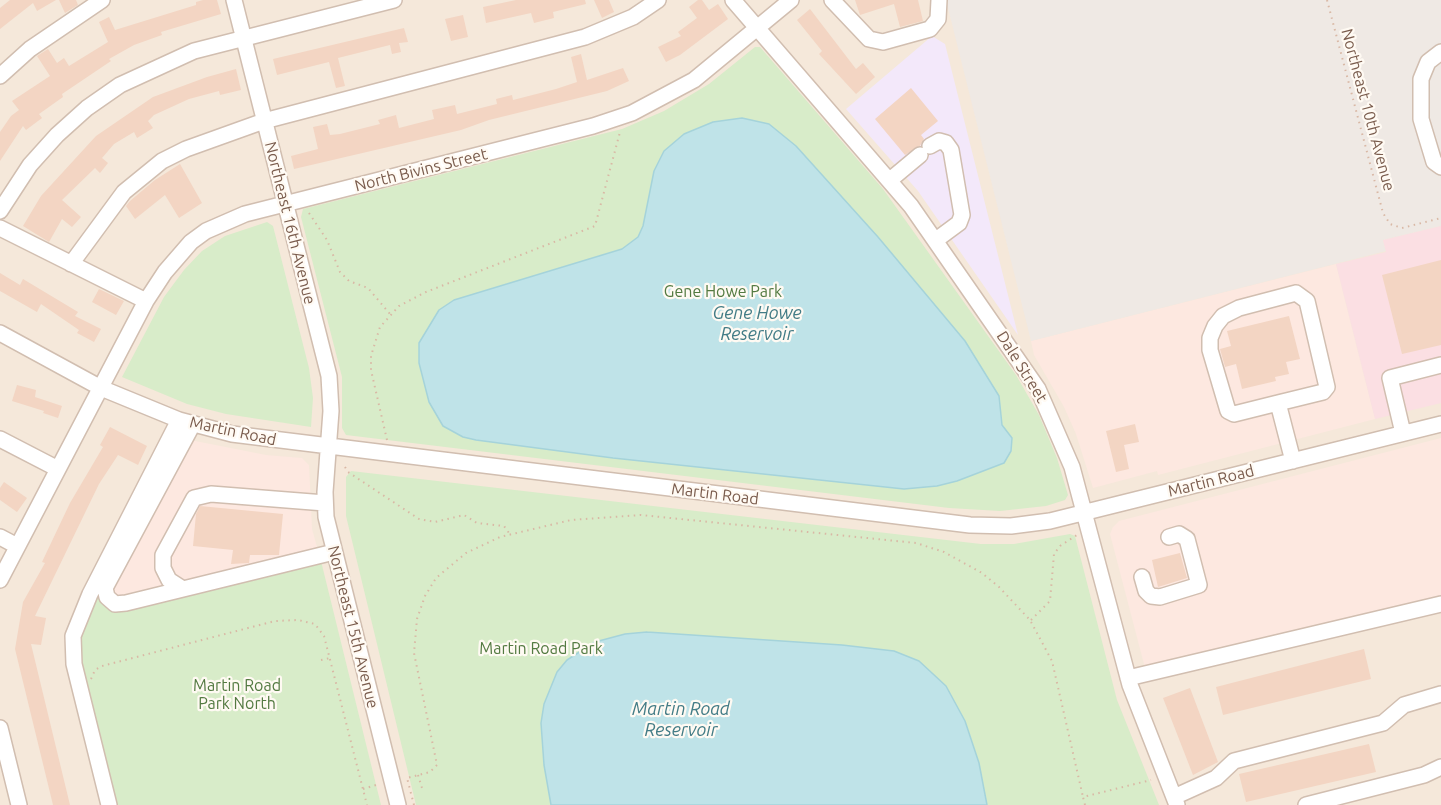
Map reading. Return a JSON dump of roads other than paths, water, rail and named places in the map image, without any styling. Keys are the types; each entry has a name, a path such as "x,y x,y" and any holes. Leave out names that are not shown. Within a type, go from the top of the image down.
{"street":[{"path":"0,76 30,49 102,0"},
{"name":"Northeast 16th Avenue","path":"234,0 328,376 331,400 328,448"},
{"path":"0,211 30,165 87,108 120,85 159,65 194,51 394,0"},
{"path":"71,264 109,210 142,175 186,149 264,121 553,47 616,26 658,0"},
{"name":"Dale Street","path":"733,0 890,180 936,240 1038,389 1066,450 1086,512 1128,678 1176,801"},
{"name":"North Bivins Street","path":"101,388 146,301 180,252 199,236 245,214 626,115 660,100 694,80 791,0"},
{"path":"832,0 869,39 883,42 930,29 938,19 939,0"},
{"path":"1441,52 1428,62 1421,79 1421,119 1434,162 1441,167"},
{"path":"890,180 930,147 946,143 951,150 962,215 959,223 936,240"},
{"path":"0,228 146,301"},
{"path":"1296,293 1306,302 1327,387 1323,392 1278,403 1234,414 1228,411 1210,350 1210,338 1223,316 1239,308 1296,293"},
{"name":"Martin Road","path":"0,333 101,388 186,422 232,434 328,448 970,525 1033,523 1086,512 1441,424"},
{"path":"1403,433 1390,378 1441,365"},
{"path":"0,580 101,388"},
{"path":"1278,403 1293,460"},
{"path":"186,422 105,588 107,597 115,604 334,552"},
{"path":"109,805 74,664 73,636 90,594 186,422"},
{"path":"0,439 58,469"},
{"name":"Northeast 15th Avenue","path":"328,448 325,503 334,552 398,805"},
{"path":"183,589 169,580 163,568 163,555 194,498 211,494 325,503"},
{"path":"1142,577 1146,591 1151,596 1160,597 1199,585 1187,539 1179,534 1169,537"},
{"path":"0,537 17,546"},
{"path":"1128,678 1441,604"},
{"path":"1176,801 1216,778 1234,761 1383,723 1404,705 1441,694"},
{"path":"0,728 7,786 19,805"},
{"path":"1306,805 1424,775 1441,767"}],"water":[{"name":"Gene Howe Reservoir","path":"742,118 769,124 796,146 878,237 965,341 999,396 1002,425 1012,438 1011,451 1004,463 957,481 937,486 904,489 613,458 476,440 463,437 443,426 429,402 419,363 419,343 439,310 454,300 622,249 638,237 643,226 654,171 664,151 684,134 713,122"},
{"name":"Martin Road Reservoir","path":"647,632 842,645 894,651 919,661 946,686 965,721 979,763 987,805 551,805 544,765 541,723 544,704 557,672 567,660 595,642 625,634"}],"park label":[{"name":"Gene Howe Park","path":"723,292"},
{"name":"Martin Road Park","path":"541,649"},
{"name":"Martin Road Park North","path":"237,695"}]}
